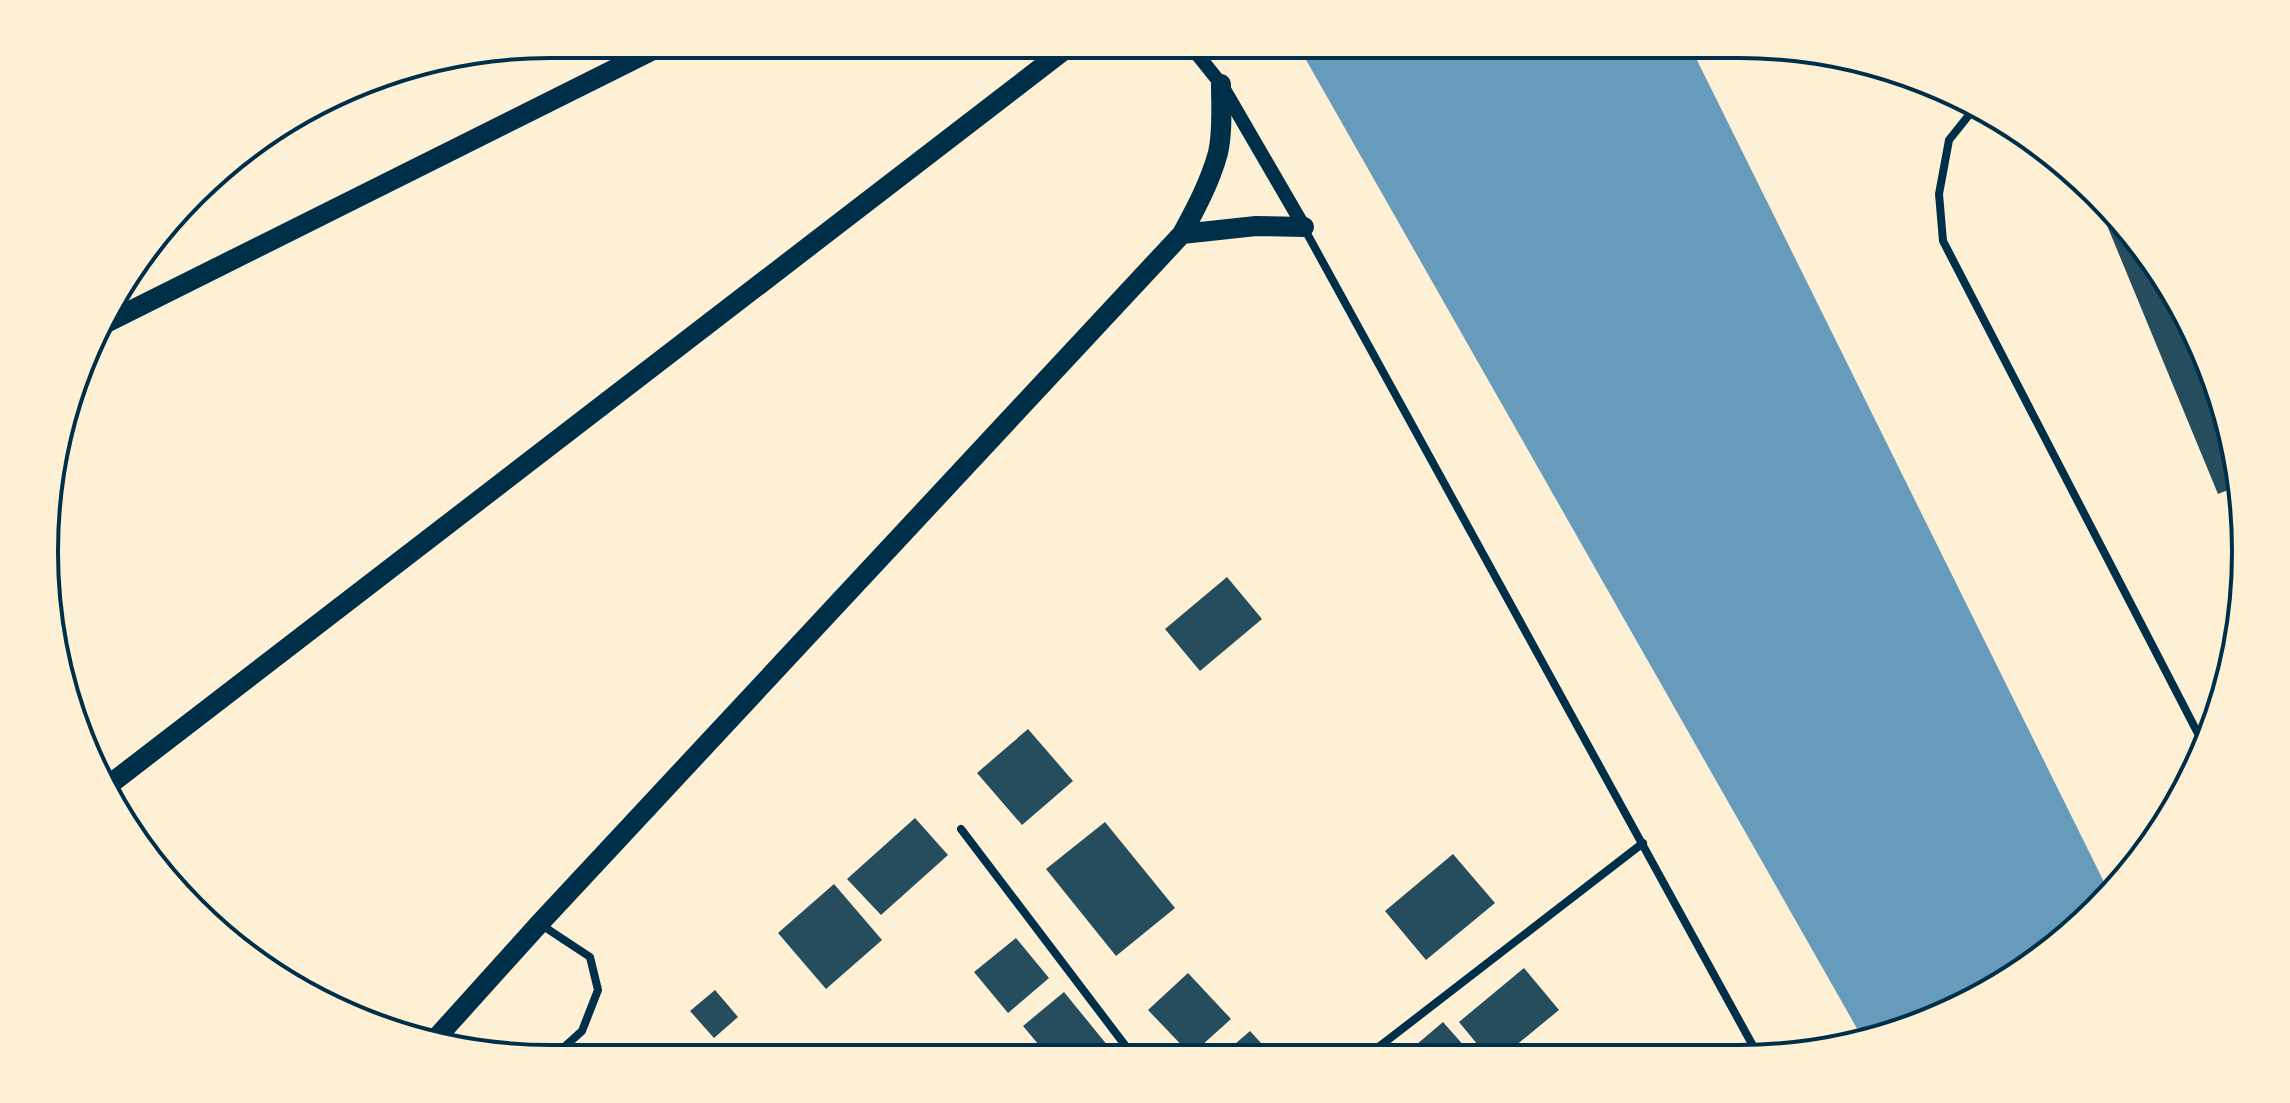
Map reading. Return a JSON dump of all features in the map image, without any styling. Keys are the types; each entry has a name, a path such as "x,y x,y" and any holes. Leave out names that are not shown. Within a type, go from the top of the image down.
{"main road":[{"path":"117,317 637,58"},
{"path":"115,781 1054,58"},
{"path":"441,1032 1182,234 1206,188 1218,151 1221,84"},
{"path":"1182,234 1256,226 1304,227"}],"street":[{"path":"1200,58 1221,84 1304,227 1752,1045"},
{"path":"1969,115 1949,140 1939,194 1943,241 2197,732"},
{"path":"961,829 1125,1045"},
{"path":"1381,1045 1643,843"},
{"path":"539,924 590,957 598,990 582,1031 566,1045"}],"water":[{"path":"1305,58 1696,58 2104,883 2064,923 1985,979 1927,1007 1858,1030"}],"building":[{"path":"2105,221 2149,277 2194,363 2206,393 2223,455 2228,490 2218,494"},
{"path":"1227,577 1262,619 1200,671 1165,629"},
{"path":"1028,729 1073,781 1022,825 977,773"},
{"path":"915,818 948,855 881,915 847,879"},
{"path":"1105,822 1175,908 1116,956 1046,869"},
{"path":"1453,854 1495,903 1426,960 1385,911"},
{"path":"834,884 882,940 826,989 778,933"},
{"path":"1016,938 1049,978 1008,1013 974,972"},
{"path":"1524,968 1559,1010 1516,1045 1478,1045 1459,1022"},
{"path":"1188,973 1231,1019 1202,1045 1181,1045 1148,1010"},
{"path":"715,990 738,1017 714,1038 690,1011"},
{"path":"1064,992 1107,1045 1039,1045 1023,1026"},
{"path":"1443,1022 1463,1045 1416,1045"},
{"path":"1250,1031 1263,1045 1234,1045"}]}
